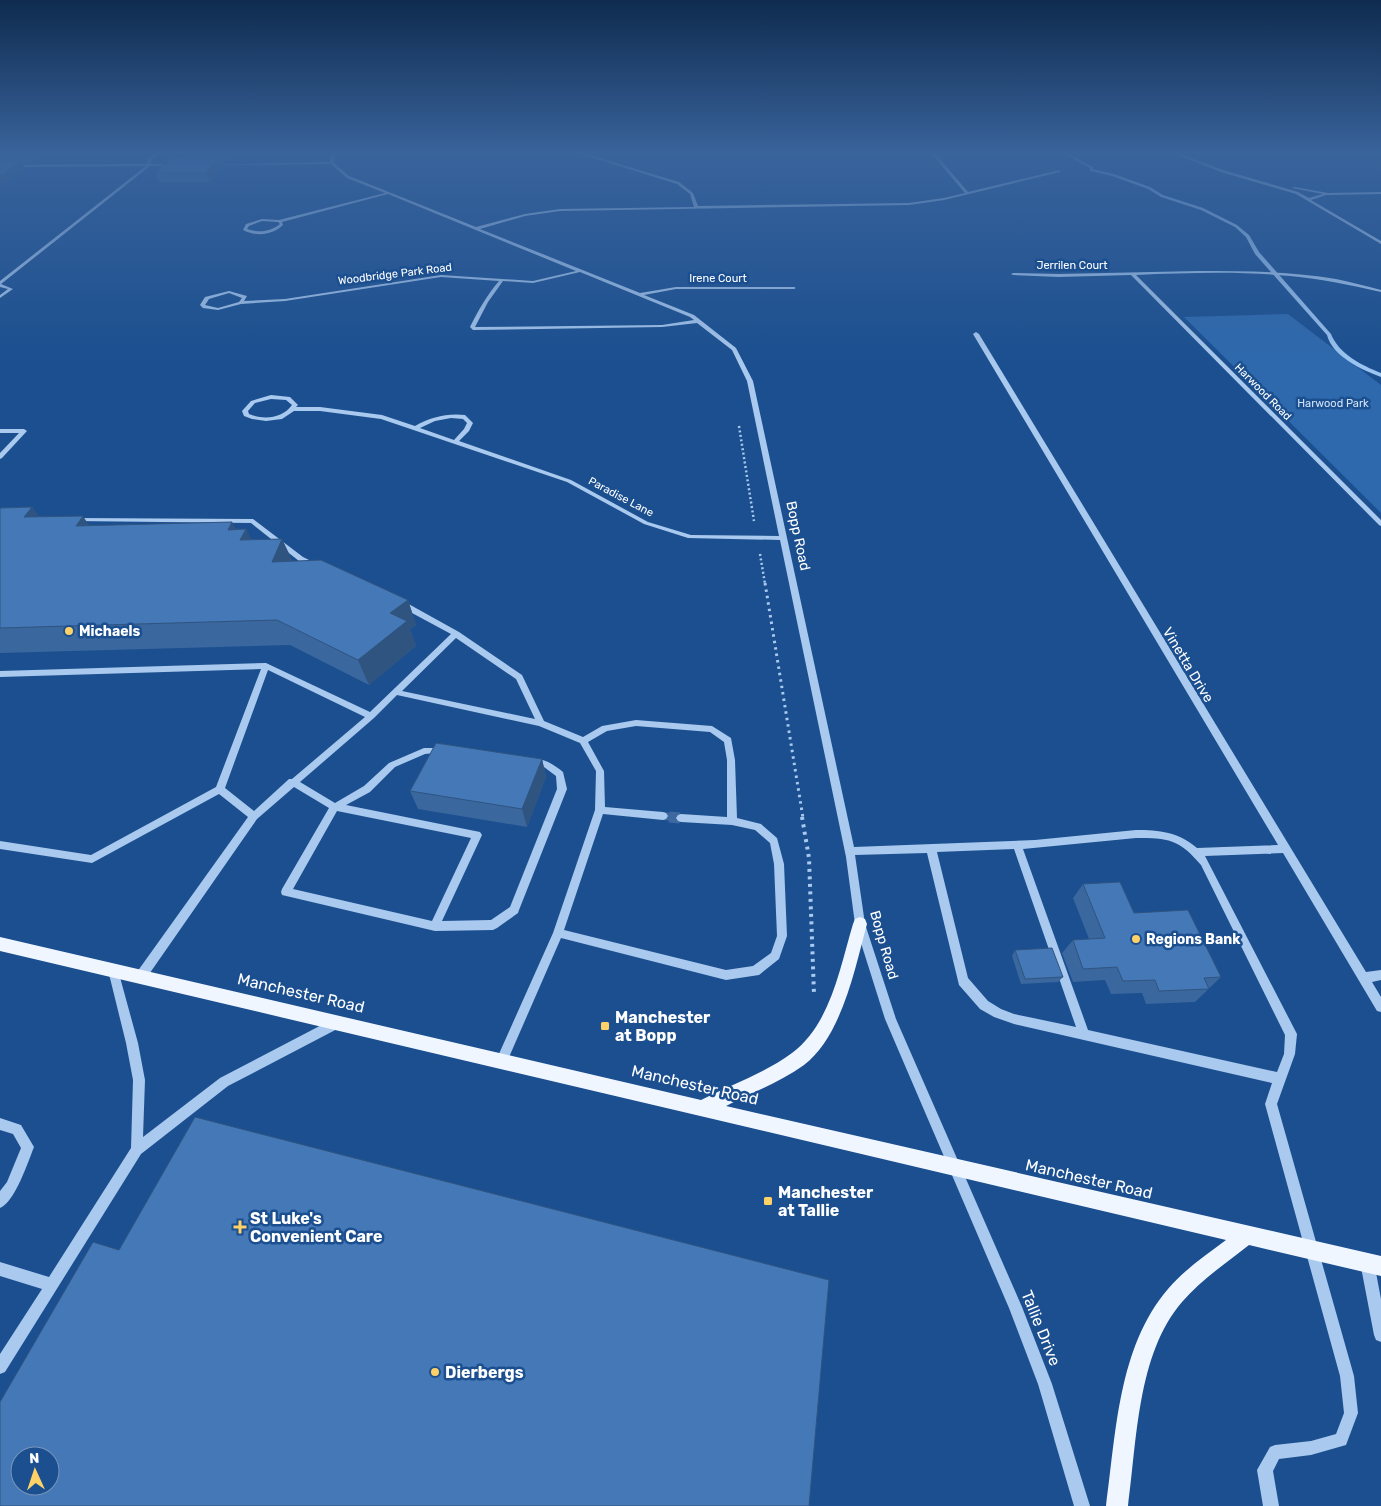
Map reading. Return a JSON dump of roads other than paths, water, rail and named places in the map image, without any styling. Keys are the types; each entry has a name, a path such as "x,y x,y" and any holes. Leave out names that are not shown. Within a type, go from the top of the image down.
{"main road":[{"path":"702,1108 782,1068 806,1053 825,1027 840,990 860,924"},
{"name":"Manchester Road","path":"0,944 502,1060 1245,1236 1374,1264"},
{"path":"1117,1506 1138,1366 1153,1324 1175,1296 1245,1236"}],"street":[{"path":"0,297 11,289 0,284 77,222"},
{"path":"252,222 245,226 245,230 256,232 271,231 279,228 282,224 280,222"},
{"name":"Bopp Road","path":"457,222 642,294 692,316 734,349 750,381 849,851 860,924 891,1020 954,1168"},
{"path":"474,229 502,222"},
{"path":"1348,222 1381,243"},
{"name":"Woodbridge Park Road","path":"242,303 245,300 243,294 230,292 207,298 202,304 205,307 218,309 242,303 285,300 441,276 534,282 580,271"},
{"name":"Jerrilen Court","path":"1013,274 1054,276 1259,272 1290,274 1381,289"},
{"name":"Harwood Road","path":"1132,274 1381,524"},
{"path":"504,280 492,291 477,316 472,327 475,329 662,326 698,322"},
{"name":"Irene Court","path":"642,294 676,288 794,288"},
{"name":"Vinetta Drive","path":"976,334 1381,1007"},
{"name":"Paradise Lane","path":"293,409 295,405 288,398 271,397 253,402 245,411 246,415 259,420 279,417 293,409 320,409 382,418 569,481 646,523 690,537 784,538"},
{"path":"416,429 439,417 451,415 465,416 470,423 467,430 456,442"},
{"path":"0,431 24,431 0,457"},
{"path":"68,520 253,521 301,560 319,567"},
{"path":"398,602 456,634 519,677 541,723"},
{"path":"141,976 254,816 371,716 456,634"},
{"path":"0,674 266,666 371,716"},
{"path":"0,845 92,859 220,789 266,666"},
{"path":"395,692 541,723 582,741 600,771 600,810 558,933 502,1060"},
{"path":"582,741 605,728 636,723 712,729 728,740 731,760 732,821"},
{"path":"448,750 424,751 392,765 367,789 335,807 286,892 435,926 493,925 514,910 562,789 560,774 546,764 519,760"},
{"path":"292,782 335,807 478,835 435,926"},
{"path":"220,789 254,816"},
{"path":"600,810 663,816"},
{"path":"558,933 726,975 755,972 775,956 782,936 779,864 774,841 758,827 732,821 681,818"},
{"path":"849,851 1017,844 1094,837 1169,836 1197,852 1213,878 1291,1034 1292,1050 1281,1079 1274,1091 1271,1104 1347,1376 1351,1413 1341,1440 1311,1448 1275,1452 1264,1470 1270,1506"},
{"path":"1017,844 1084,1034"},
{"path":"931,848 957,963 963,980 973,994 998,1013 1281,1079"},
{"path":"1197,852 1286,849"},
{"path":"113,970 132,1043 139,1080 137,1150"},
{"path":"1363,978 1381,975"},
{"path":"0,1367 137,1150 224,1082 339,1022"},
{"path":"0,1124 16,1129 28,1147 11,1186 0,1202"},
{"name":"Tallie Drive","path":"954,1168 1015,1307 1045,1384 1082,1506"},
{"path":"1374,1264 1381,1335"},
{"path":"0,1269 52,1285"}],"waterway":[{"path":"1229,222 1248,236 1257,253 1329,335 1335,347 1350,359 1381,375"}],"tunnel":[{"path":"663,816 681,818 669,817"}],"place":[{"name":"Michaels","path":"69,631"},
{"name":"Regions Bank","path":"1136,939"},
{"name":"Manchester at Bopp","path":"605,1026"},
{"name":"Manchester at Tallie","path":"768,1201"},
{"name":"St Luke's Convenient Care","path":"240,1227"},
{"name":"Dierbergs","path":"435,1372"}],"park label":[{"name":"Harwood Park","path":"1333,403"}]}
